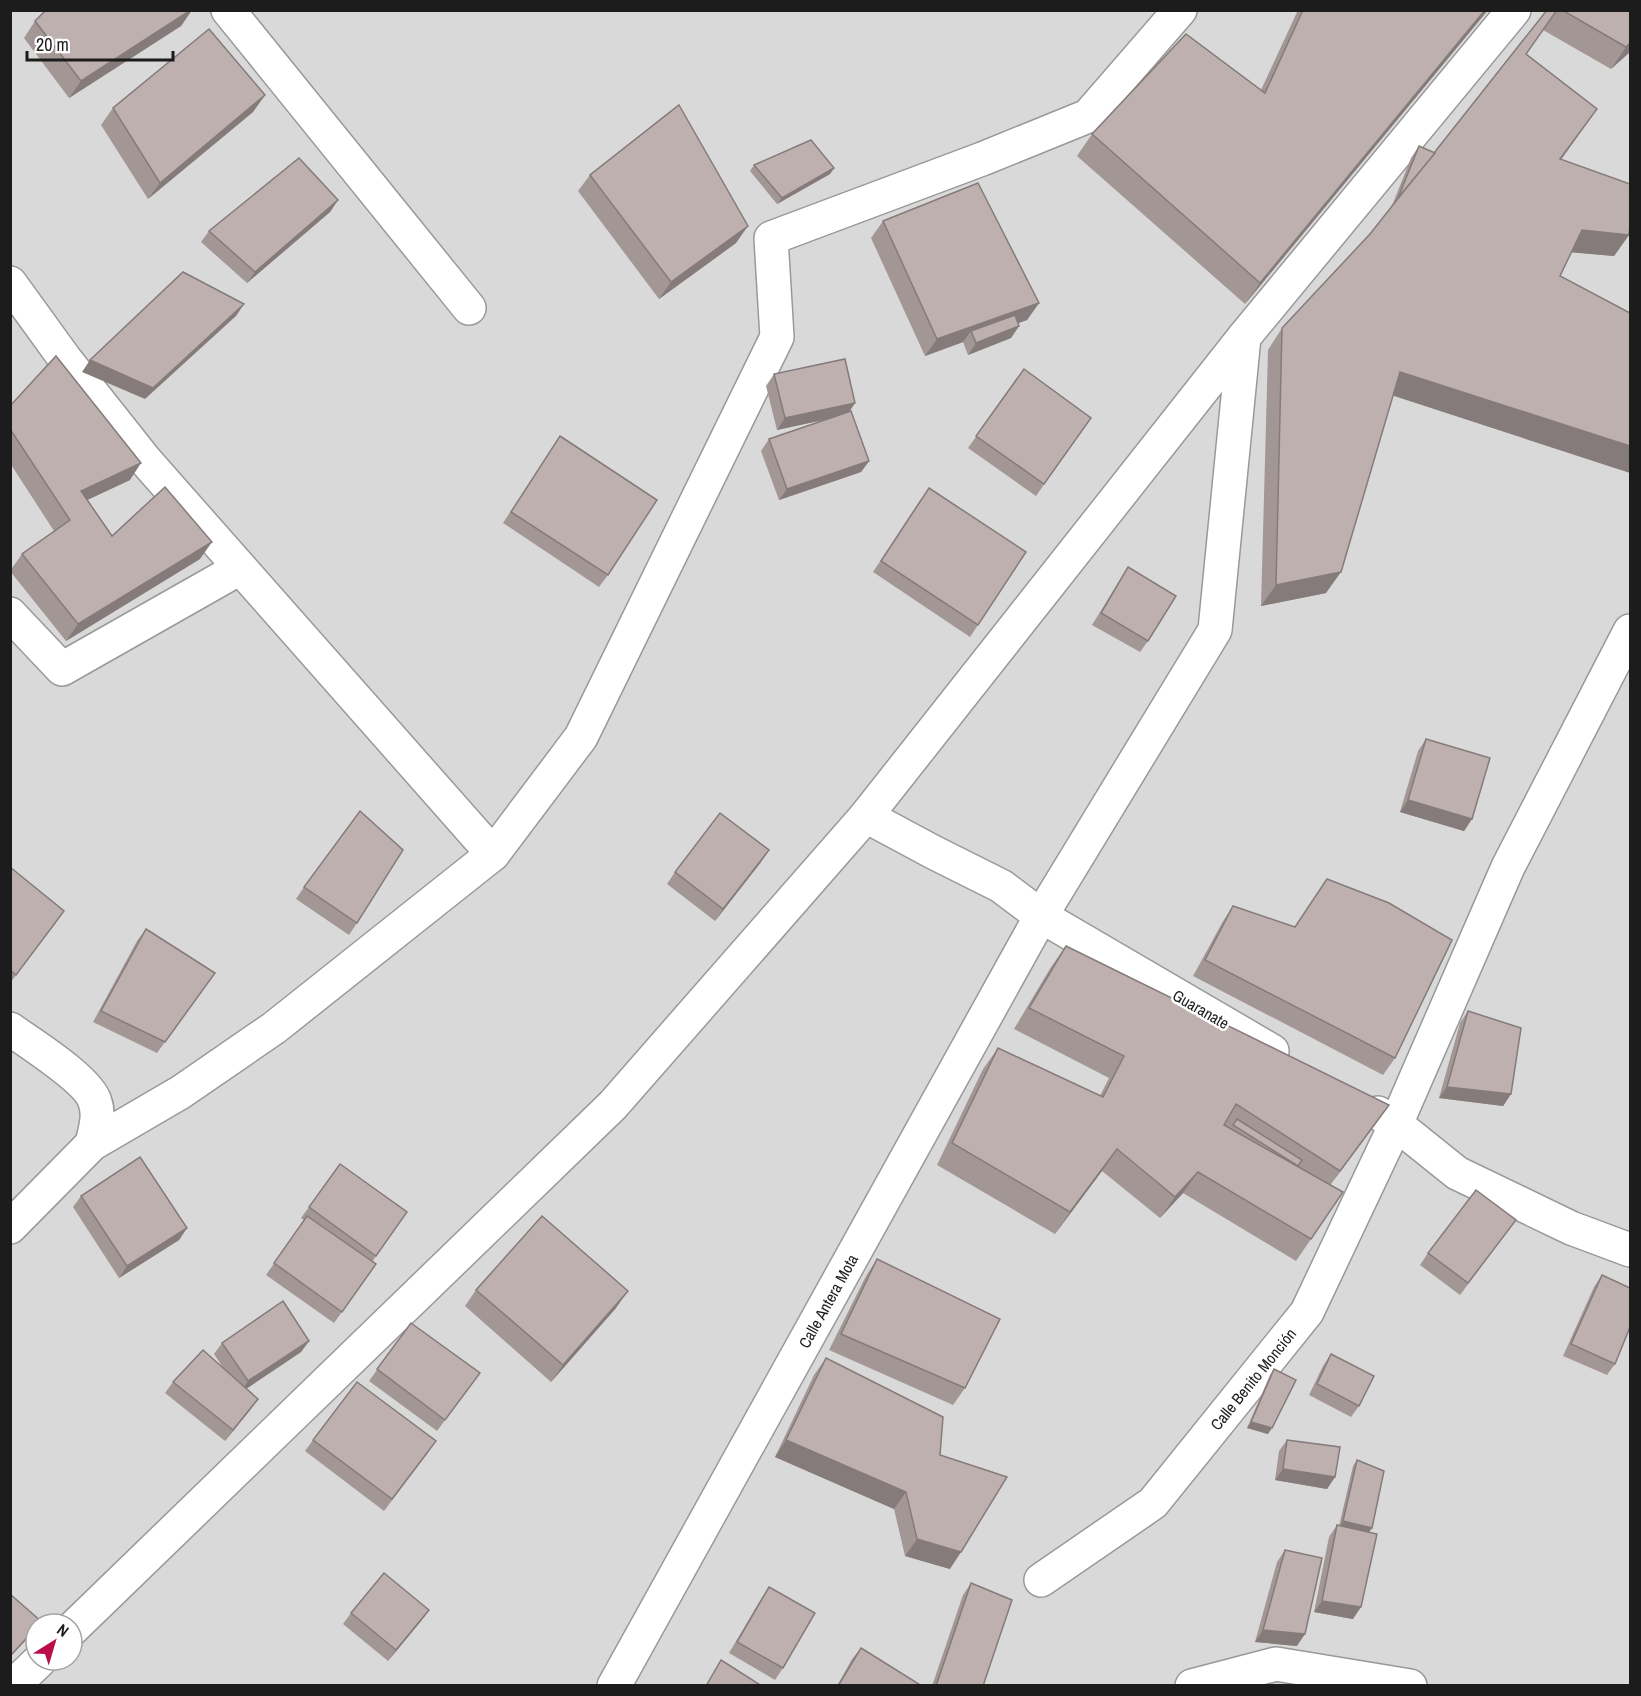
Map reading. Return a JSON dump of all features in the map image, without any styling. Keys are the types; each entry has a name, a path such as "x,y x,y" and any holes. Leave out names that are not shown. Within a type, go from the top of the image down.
{"street":[{"path":"228,10 469,308"},
{"path":"10,1227 92,1144 181,1092 274,1028 493,854 581,737 777,337 771,237 982,159 1088,116 1180,10"},
{"path":"84,1617 613,1104 866,816 1244,337 1514,10"},
{"path":"10,284 65,359 145,460 493,854"},
{"name":"Calle Antera Mota","path":"614,1686 1041,916 1215,630 1244,337"},
{"path":"10,614 62,669 240,568"},
{"name":"Calle Benito Monción","path":"1041,1580 1153,1503 1307,1312 1396,1124 1508,867 1630,631"},
{"name":"Guaranate","path":"866,816 1001,886 1041,916 1295,1064"},
{"path":"10,1029 82,1082 95,1100 98,1115 92,1144"},
{"path":"1356,1100 1396,1124 1457,1173 1571,1228 1630,1250"},
{"path":"1192,1686 1276,1664 1410,1686"},
{"path":"14,1686 28,1672"}],"shaded area":[{"path":"11,11 1630,11 1630,1685 11,1686"}],"building":[{"path":"46,10 191,10 81,81 35,21"},
{"path":"1303,10 1485,10 1260,283 1092,134 1186,34 1265,93"},
{"path":"1547,10 1557,10 1526,54 1597,109 1560,159 1630,184 1629,235 1582,230 1560,276 1630,313 1630,446 1400,372 1341,572 1276,585 1282,328 1370,234"},
{"path":"1562,10 1630,10 1630,43 1626,47"},
{"path":"209,29 265,95 160,183 113,108"},
{"path":"679,105 748,226 671,282 590,175"},
{"path":"811,140 834,168 782,198 754,165"},
{"path":"1419,146 1435,153 1398,198"},
{"path":"299,158 338,200 255,272 209,231"},
{"path":"978,183 1039,303 937,339 883,221"},
{"path":"183,272 244,304 153,388 90,360"},
{"path":"1015,315 1019,326 976,343 971,331"},
{"path":"56,356 141,463 81,491 112,536 165,487 212,542 78,624 22,554 70,520 10,429 10,406"},
{"path":"845,359 855,403 785,418 774,374"},
{"path":"1024,369 1091,418 1044,484 976,436"},
{"path":"851,411 869,461 787,489 769,439"},
{"path":"560,436 657,500 608,575 511,512"},
{"path":"929,488 1026,552 978,625 881,561"},
{"path":"1128,567 1176,596 1148,641 1101,613"},
{"path":"1426,739 1490,758 1472,819 1408,800"},
{"path":"360,811 403,850 357,923 304,887"},
{"path":"720,813 769,850 723,909 675,872"},
{"path":"10,867 64,911 16,975 10,970"},
{"path":"1327,879 1389,903 1452,940 1395,1058 1205,960 1233,906 1295,927"},
{"path":"146,929 215,973 165,1042 101,1011"},
{"path":"1066,946 1389,1105 1340,1171 1236,1104 1224,1125 1343,1192 1311,1239 1198,1172 1175,1197 1117,1149 1070,1212 952,1143 998,1048 1103,1097 1124,1056 1029,1008"},
{"path":"1468,1011 1521,1028 1511,1094 1447,1087"},
{"path":"1237,1119 1302,1160 1298,1166 1233,1125"},
{"path":"140,1157 187,1228 127,1266 81,1196"},
{"path":"340,1164 407,1212 376,1256 309,1207"},
{"path":"1476,1190 1516,1220 1468,1283 1428,1253"},
{"path":"307,1216 376,1264 342,1312 274,1263"},
{"path":"542,1216 628,1291 563,1365 476,1290"},
{"path":"877,1259 1000,1319 965,1388 841,1334"},
{"path":"1602,1275 1630,1288 1630,1327 1615,1364 1571,1344"},
{"path":"283,1301 309,1341 248,1381 222,1343"},
{"path":"411,1323 480,1373 445,1420 377,1369"},
{"path":"203,1350 258,1399 233,1430 173,1382"},
{"path":"1331,1354 1374,1376 1359,1406 1317,1384"},
{"path":"826,1358 943,1417 940,1455 1007,1477 961,1552 917,1539 906,1492 786,1440"},
{"path":"1274,1369 1296,1380 1272,1428 1251,1422"},
{"path":"357,1382 436,1441 392,1499 313,1440"},
{"path":"1287,1440 1340,1447 1335,1477 1283,1469"},
{"path":"1357,1460 1384,1471 1372,1528 1343,1521"},
{"path":"1337,1525 1377,1534 1361,1607 1322,1601"},
{"path":"1285,1550 1322,1558 1305,1634 1263,1630"},
{"path":"384,1573 429,1610 396,1650 351,1613"},
{"path":"971,1583 1012,1600 983,1686 936,1686"},
{"path":"769,1587 815,1613 783,1668 737,1642"},
{"path":"10,1594 31,1612 24,1612 24,1641 11,1655"},
{"path":"861,1648 922,1686 838,1686"},
{"path":"721,1660 762,1686 706,1686"}]}
